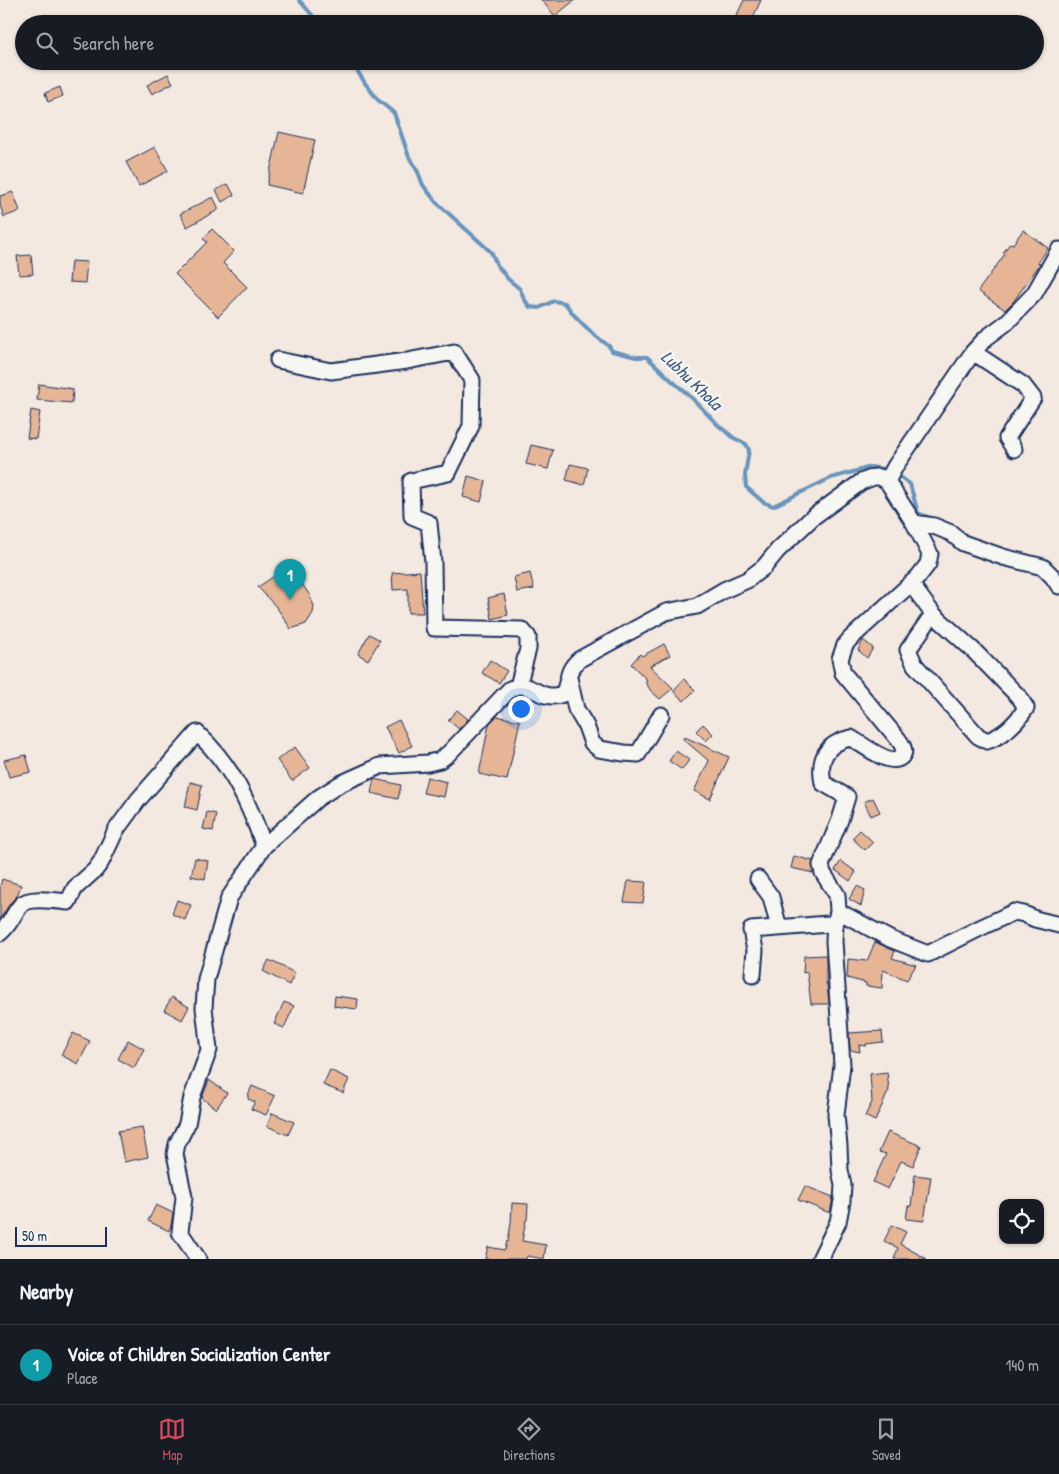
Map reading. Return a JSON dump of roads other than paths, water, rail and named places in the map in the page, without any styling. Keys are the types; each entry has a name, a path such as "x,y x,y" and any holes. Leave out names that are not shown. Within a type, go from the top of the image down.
{"street":[{"path":"198,1259 180,1232 184,1197 175,1154 177,1144 187,1124 192,1097 209,1050 204,1008 206,979 220,927 229,898 264,846 318,798 348,780 380,766 428,763 440,760 450,753 510,689 524,686 544,695 555,697 562,694 566,688 568,674 574,665 587,655 666,612 697,606 724,590 747,580 764,566 813,517 861,482 891,474 974,352 986,338 1006,323 1034,294 1059,250"},
{"path":"278,360 331,371 407,361 454,352 472,380 471,426 448,473 411,481 412,516 429,523 434,562 434,628 522,630 528,637 528,649 518,686"},
{"path":"974,352 1023,385 1032,398 1007,438 1014,449"},
{"path":"820,1259 838,1222 843,1185 836,1115 842,1065 834,941 837,895 823,873 821,865 840,820 847,797 823,783 822,763 826,753 833,745 851,738 885,758 893,760 900,758 903,753 904,747 842,673 840,666 841,651 850,639 911,584 928,564 930,554 891,474"},
{"path":"914,523 934,526 951,533 962,543 1003,558 1043,567 1059,586"},
{"path":"911,584 933,614 980,657 1020,698 1026,708 1020,717 995,738 987,741 978,736 915,665 910,656 908,650 933,614"},
{"path":"568,674 576,709 586,726 592,743 600,748 638,754 661,715"},
{"path":"0,933 7,927 23,902 29,900 48,900 68,902 75,888 101,862 116,830 138,800 197,732 209,744 241,790 264,846"},
{"path":"758,879 771,897 779,928"},
{"path":"836,918 928,954 1014,912 1059,925"},
{"path":"753,975 755,950 751,930 829,924 836,918"}],"waterway":[{"name":"Lubhu Khola","path":"299,0 312,15"},
{"name":"Lubhu Khola","path":"357,70 378,100 394,113 409,157 423,185 436,202 491,252 497,265 508,279 520,289 530,307 539,308 554,301 565,303 574,315 593,334 609,346 612,351 636,357 647,357 691,397 718,425 734,438 746,444 749,450 745,475 746,487 763,502 773,506 831,478 871,467 888,470"},
{"name":"Lubhu Khola","path":"895,473 910,484 918,513 933,519"}],"place":[{"name":"Voice of Children Socialization Center","path":"290,600"}]}
